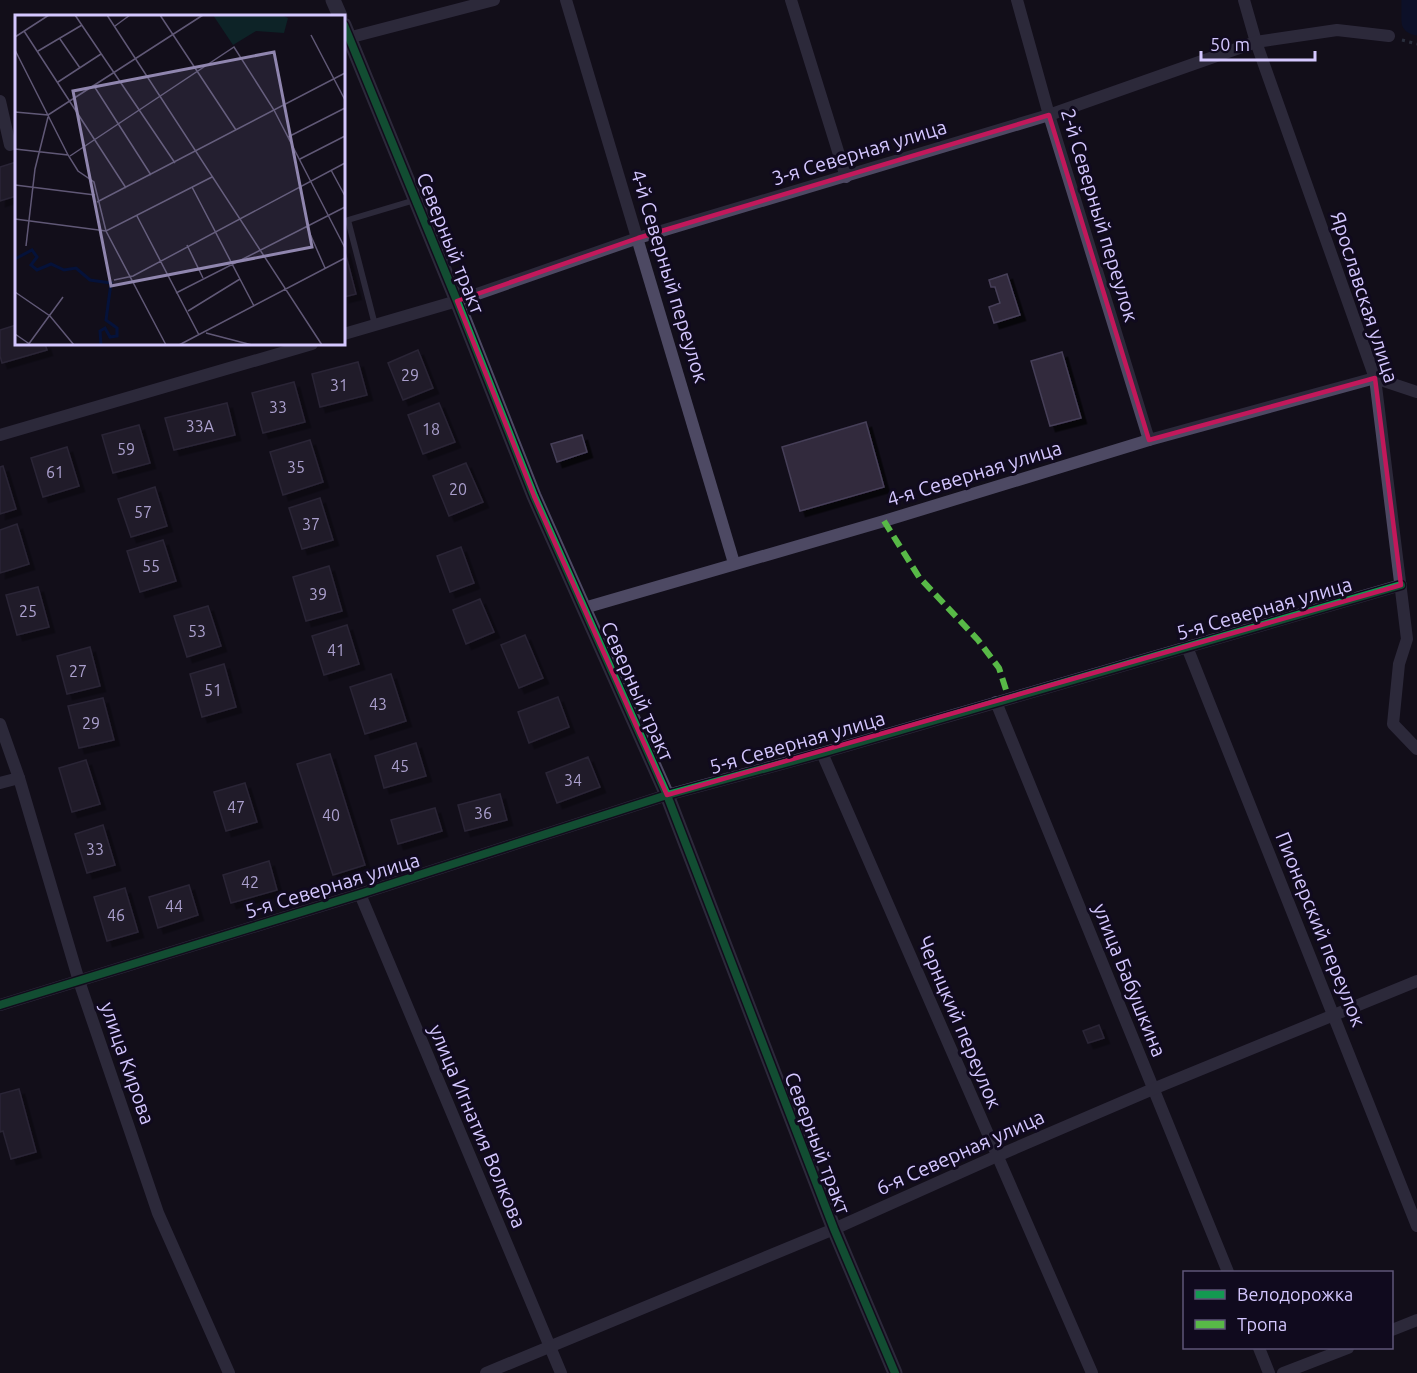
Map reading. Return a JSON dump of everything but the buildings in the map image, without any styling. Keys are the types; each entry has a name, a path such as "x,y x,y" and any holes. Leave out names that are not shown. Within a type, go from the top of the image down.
{"street":[{"path":"333,0 340,15"},
{"path":"345,34 494,0"},
{"name":"4-й Северный переулок","path":"566,0 734,563"},
{"path":"791,0 846,177"},
{"name":"2-й Северный переулок","path":"1017,0 1049,115 1149,440"},
{"name":"Ярославская улица","path":"1244,0 1256,42 1375,378 1401,585 1412,640 1399,664 1393,724 1417,749"},
{"name":"3-я Северная улица","path":"345,334 457,301 638,238 1049,115 1256,42 1337,30 1389,36"},
{"name":"Северный тракт","path":"345,34 457,301 534,496 666,795 834,1229 895,1373"},
{"path":"0,101 9,145"},
{"path":"0,435 309,345"},
{"path":"1375,378 1417,392"},
{"name":"4-я Северная улица","path":"584,608 884,521 1149,440 1375,378"},
{"name":"5-я Северная улица","path":"0,1005 360,894 666,795 822,753 1401,585"},
{"name":"Пионерский переулок","path":"1187,647 1417,1226"},
{"name":"улица Бабушкина","path":"996,702 1228,1271"},
{"name":"улица Кирова","path":"0,724 19,778 79,981 158,1213 229,1373"},
{"name":"Чернцкий переулок","path":"822,753 1092,1373"},
{"path":"0,783 19,778"},
{"name":"улица Игнатия Волкова","path":"360,894 561,1373"},
{"name":"6-я Северная улица","path":"486,1373 834,1229 1153,1089 1417,981"},
{"path":"1393,1330 1417,1320"},
{"path":"1259,1349 1269,1373"},
{"path":"1283,1373 1343,1349"}],"lane":[{"path":"375,325 348,220 415,200"}],"highlighted area":[{"path":"1049,115 1149,440 1375,378 1401,585 667,795 534,496 457,301 638,238"}],"waterway":[{"path":"1415,0 1415,21 1417,22"}],"marked path":[{"path":"884,521 919,577 978,640 999,668 1009,699"}],"cycle path":[{"path":"345,27 534,496 667,795 834,1229 895,1373"},
{"path":"0,1005 360,894 667,795 822,753 1401,585"}]}
